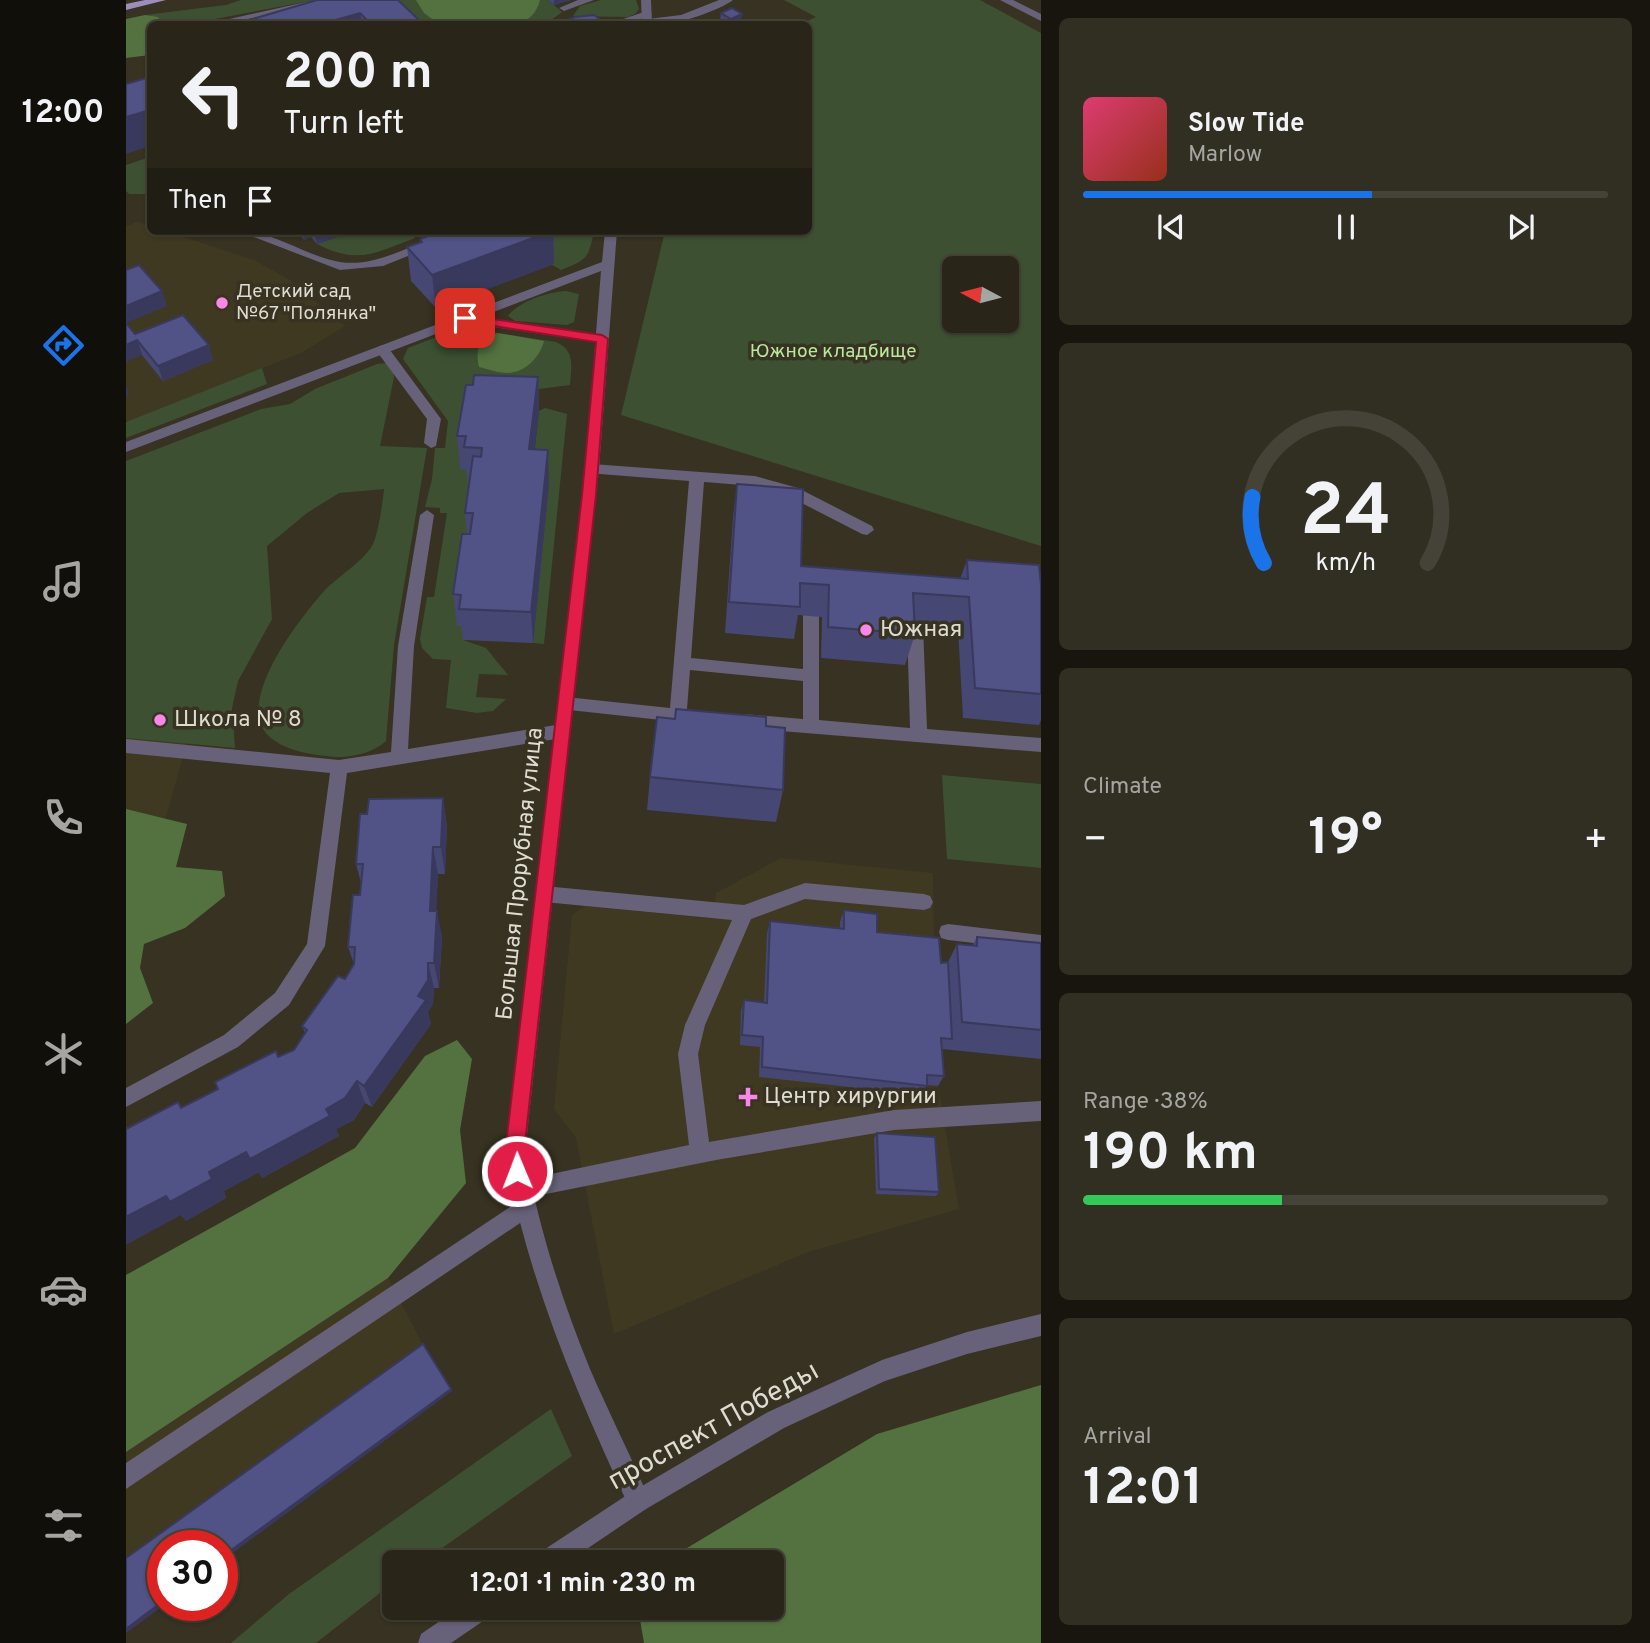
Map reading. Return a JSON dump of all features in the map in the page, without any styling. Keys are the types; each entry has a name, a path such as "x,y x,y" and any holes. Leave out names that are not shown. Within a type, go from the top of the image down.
{"main road":[{"path":"126,8 161,0"}],"street":[{"path":"564,8 589,0"},
{"path":"646,0 647,20 683,18 728,0"},
{"path":"1005,0 1041,18"},
{"path":"228,21 337,1"},
{"path":"255,235 340,266 379,263 453,235"},
{"name":"Большая Прорубная улица","path":"611,235 592,469 514,1153 523,1199 580,1374 638,1501"},
{"path":"126,447 608,264"},
{"path":"465,318 602,339"},
{"path":"382,349 435,419 431,443"},
{"path":"592,469 755,481 793,492 867,530"},
{"path":"678,715 697,476"},
{"path":"400,758 406,646 427,515"},
{"path":"811,616 811,727"},
{"path":"915,625 919,735"},
{"path":"682,663 811,676"},
{"path":"566,704 1041,745"},
{"path":"126,746 339,767 562,732"},
{"path":"126,1098 231,1041 282,999 316,946 339,767"},
{"path":"544,894 744,913 805,891 924,902"},
{"path":"700,1154 688,1054 695,1026 744,913"},
{"path":"948,932 1041,943"},
{"path":"126,1477 523,1199 700,1154 894,1120 1041,1111"},
{"name":"проспект Победы","path":"564,1550 638,1501 776,1420 882,1371 967,1343 1041,1325"},
{"path":"430,1643 463,1620"}],"shaded area":[{"name":"Детский сад №67 \"Полянка\"","path":"137,222 147,225 147,235 177,235 254,260 290,280 345,326 301,353 126,422 126,226"},
{"name":"Школа № 8","path":"126,590 200,696 153,863 126,876"},
{"name":"Центр хирургии","path":"781,858 933,873 934,949 946,1049 935,1049 938,1086 959,1209 808,1252 614,1334 576,1138 554,1109 572,915 585,906 714,919 716,893"},
{"path":"388,1278 424,1347 452,1391 238,1549 238,1530 147,1530 147,1618 126,1633 126,1452"}],"green space":[{"path":"241,0 315,0 204,21 159,21 145,15 226,5"},
{"path":"370,0 548,0 562,12 550,21 419,21 405,9"},
{"path":"416,0 540,0 531,16 524,21 435,21 424,13"},
{"path":"601,0 636,0 639,9 628,17 573,16 580,6"},
{"name":"Южное кладбище","path":"784,0 980,0 1041,33 1041,546 621,415 664,235 812,235 812,21 807,21 816,17"},
{"path":"145,15 158,17 160,21 147,21 147,55 126,58 126,19"},
{"path":"147,158 147,194 129,194 126,191 126,165"},
{"path":"343,235 414,235 415,238 377,252 355,255 317,244"},
{"path":"499,235 593,235 585,257 561,270"},
{"path":"566,291 579,294 574,322 567,325 515,321 508,316 534,298"},
{"path":"470,324 492,327 447,340 448,343 492,332 556,342 567,350 571,365 570,385 539,389 515,384 461,468 469,469 485,480 463,640 486,648 508,675 479,674 476,697 506,699 493,711 477,713 446,708 451,660 433,659 422,648 420,639 427,597 434,597 447,513 440,513 440,508 425,507 432,479 435,448 445,448 448,421 403,359 408,348"},
{"path":"497,333 544,341 535,358 520,370 504,373 479,367 478,350 482,342"},
{"path":"388,363 393,369 394,377 380,446 427,448 394,645 386,741 373,750 350,756 334,757 299,752 275,741 262,727 259,708 263,687 286,641 325,590 357,563 372,546 384,489 339,493 307,513 267,546 272,619 238,681 232,708 235,748 126,738 126,461 261,409 290,404 315,389 377,364"},
{"path":"262,368 267,384 126,438 126,422"},
{"path":"545,408 567,414 544,644 533,643 549,483 531,482 539,411"},
{"path":"942,775 1041,784 1041,868 947,859"},
{"path":"126,809 187,824 176,867 222,871 225,896 185,928 144,944 140,968 153,1003 126,1024"},
{"path":"457,1040 472,1059 460,1130 466,1183 388,1278 126,1452 126,1275 355,1148 425,1056"},
{"path":"1041,1385 1041,1643 644,1643 640,1620 784,1620 784,1550 684,1550 877,1434"},
{"path":"551,1409 572,1456 439,1550 382,1550 382,1591 316,1643 231,1643 289,1594"}],"building":[{"path":"317,0 398,0 420,21 368,21 360,13 332,21 246,21"},
{"path":"732,8 742,14 731,19 721,13"},
{"path":"594,15 602,21 565,21"},
{"path":"147,78 147,111 126,117 126,84"},
{"path":"430,235 541,235 432,275 407,247 422,242 420,239"},
{"path":"139,265 162,291 126,306 126,270"},
{"path":"183,315 209,345 158,366 137,340 126,345 126,323 135,334"},
{"path":"474,375 538,377 529,449 548,450 531,612 459,609 461,595 453,594 462,534 470,534 473,513 465,513 473,456 481,457 482,448 464,447 466,436 457,436 466,385 473,385"},
{"path":"737,484 803,489 801,566 968,579 967,560 1039,565 1041,694 975,688 969,597 913,593 915,634 828,627 829,585 800,583 800,607 729,602"},
{"path":"676,709 766,717 766,726 785,728 783,790 650,777 657,717 675,719"},
{"path":"443,798 441,847 433,847 430,911 437,911 434,963 428,963 428,980 418,996 426,1000 364,1086 357,1081 345,1098 326,1109 330,1116 250,1159 246,1152 209,1172 212,1179 170,1202 166,1196 126,1217 126,1129 178,1102 181,1108 218,1089 215,1082 276,1051 278,1057 294,1050 307,1030 302,1026 338,976 345,979 354,964 355,947 348,947 353,895 360,895 363,864 356,864 360,814 367,814 369,799"},
{"path":"844,910 877,914 877,932 939,938 941,963 948,962 952,1039 941,1038 944,1076 927,1075 927,1086 762,1067 763,1037 742,1035 744,1000 767,1003 770,921 844,929"},
{"path":"977,937 1041,943 1041,1030 962,1022 957,944 977,946"},
{"path":"877,1133 935,1137 939,1192 879,1189"},
{"path":"423,1344 451,1389 238,1545 238,1530 165,1530"},
{"path":"147,1543 147,1613 126,1629 126,1558"}],"place":[{"name":"Детский сад №67 \"Полянка\"","path":"222,303"},
{"name":"Южная","path":"866,630"},
{"name":"Школа № 8","path":"160,720"},
{"name":"Центр хирургии","path":"748,1097"}],"route":[{"path":"465,318 602,339 592,469 514,1153 517,1171"}]}
